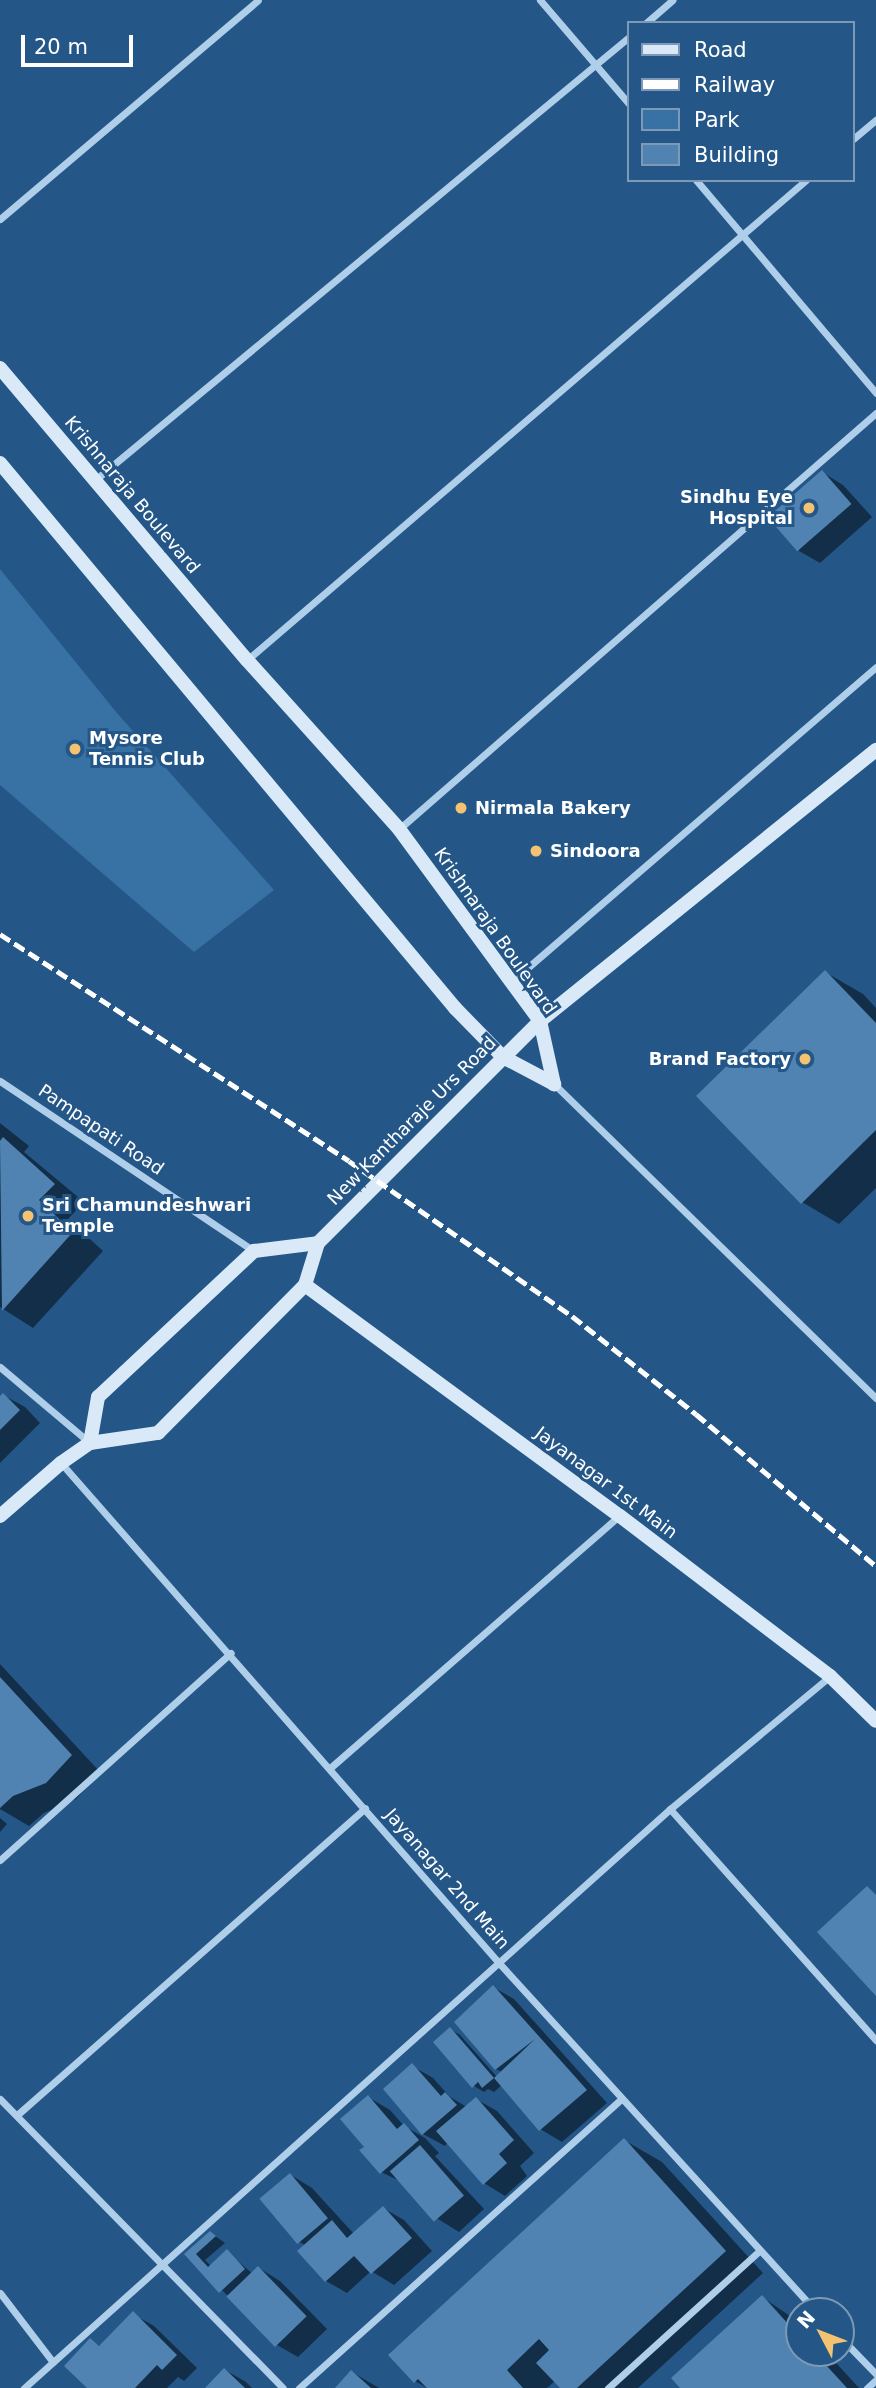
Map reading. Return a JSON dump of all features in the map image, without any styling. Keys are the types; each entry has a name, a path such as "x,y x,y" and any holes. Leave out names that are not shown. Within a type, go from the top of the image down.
{"main road":[{"name":"Krishnaraja Boulevard","path":"0,368 247,660 399,829 540,1021 554,1084"},
{"path":"0,463 455,1008 503,1057 554,1084"},
{"name":"New Kantharaje Urs Road","path":"318,1243 540,1021 876,750"},
{"path":"0,1516 61,1463 90,1443 158,1433 304,1285 318,1243 254,1251 98,1397 90,1443"},
{"name":"Jayanagar 1st Main","path":"304,1285 620,1516 830,1676 876,1721"}],"street":[{"path":"0,219 258,0"},
{"path":"540,0 628,103"},
{"path":"648,21 672,0"},
{"path":"94,480 628,38"},
{"path":"855,137 876,120"},
{"path":"698,182 876,393"},
{"path":"247,660 804,182"},
{"path":"399,829 876,413"},
{"path":"511,982 876,667"},
{"name":"Pampapati Road","path":"0,1081 254,1251"},
{"path":"554,1084 876,1398"},
{"path":"0,1367 90,1443"},
{"name":"Jayanagar 2nd Main","path":"61,1463 231,1653 499,1963 803,2297"},
{"path":"330,1768 620,1516"},
{"path":"0,1860 231,1653"},
{"path":"24,2388 670,1810 830,1676"},
{"path":"17,2115 366,1808"},
{"path":"670,1810 876,2040"},
{"path":"0,2099 283,2388"},
{"path":"299,2388 621,2099"},
{"path":"608,2388 759,2251"},
{"path":"0,2293 53,2362"},
{"path":"855,2352 876,2374"},
{"path":"867,2388 876,2380"}],"green space":[{"name":"Mysore Tennis Club","path":"0,569 117,713 274,890 194,952 0,785"}],"building":[{"path":"822,470 852,504 797,551 768,517"},
{"name":"Brand Factory","path":"825,970 876,1023 876,1130 801,1204 696,1096"},
{"name":"Sri Chamundeshwari Temple","path":"3,1137 55,1184 39,1200 73,1232 2,1311 0,1141"},
{"path":"3,1393 20,1410 0,1430 0,1396"},
{"path":"0,1677 72,1755 46,1783 13,1796 0,1808"},
{"path":"867,1886 876,1895 876,1996 817,1932"},
{"path":"493,1985 587,2090 539,2131 494,2078 535,2039 495,2070 454,2022"},
{"path":"450,2027 494,2078 482,2088 478,2082 472,2088 433,2042"},
{"path":"412,2063 441,2096 445,2092 457,2105 422,2135 383,2089"},
{"path":"368,2095 397,2129 404,2123 419,2140 380,2174 359,2150 364,2147 340,2119"},
{"path":"476,2097 514,2140 499,2154 507,2163 483,2185 436,2131"},
{"path":"624,2138 726,2251 577,2388 560,2388 536,2363 549,2350 539,2339 507,2370 523,2388 427,2388 418,2379 414,2383 388,2355"},
{"path":"420,2145 464,2196 434,2222 390,2171"},
{"path":"290,2173 328,2218 297,2244 259,2199"},
{"path":"383,2206 412,2238 371,2274 354,2256 325,2282 297,2251 332,2220 347,2238"},
{"path":"210,2231 216,2236 196,2254 208,2267 227,2249 245,2269 219,2293 184,2254"},
{"path":"258,2266 307,2316 275,2347 226,2297"},
{"path":"762,2295 785,2320 785,2367 828,2367 847,2388 680,2388 671,2378"},
{"path":"133,2311 177,2355 162,2370 157,2365 135,2388 87,2388 64,2366 90,2338 99,2346"},
{"path":"224,2368 245,2388 205,2388"},
{"path":"351,2370 371,2388 335,2388"}],"railway":[{"path":"0,934 349,1161 572,1316 696,1414 876,1566"}],"place":[{"name":"Sindhu Eye Hospital","path":"809,508"},
{"name":"Mysore Tennis Club","path":"75,749"},
{"name":"Nirmala Bakery","path":"461,808"},
{"name":"Sindoora","path":"536,851"},
{"name":"Brand Factory","path":"805,1059"},
{"name":"Sri Chamundeshwari Temple","path":"28,1216"}]}
